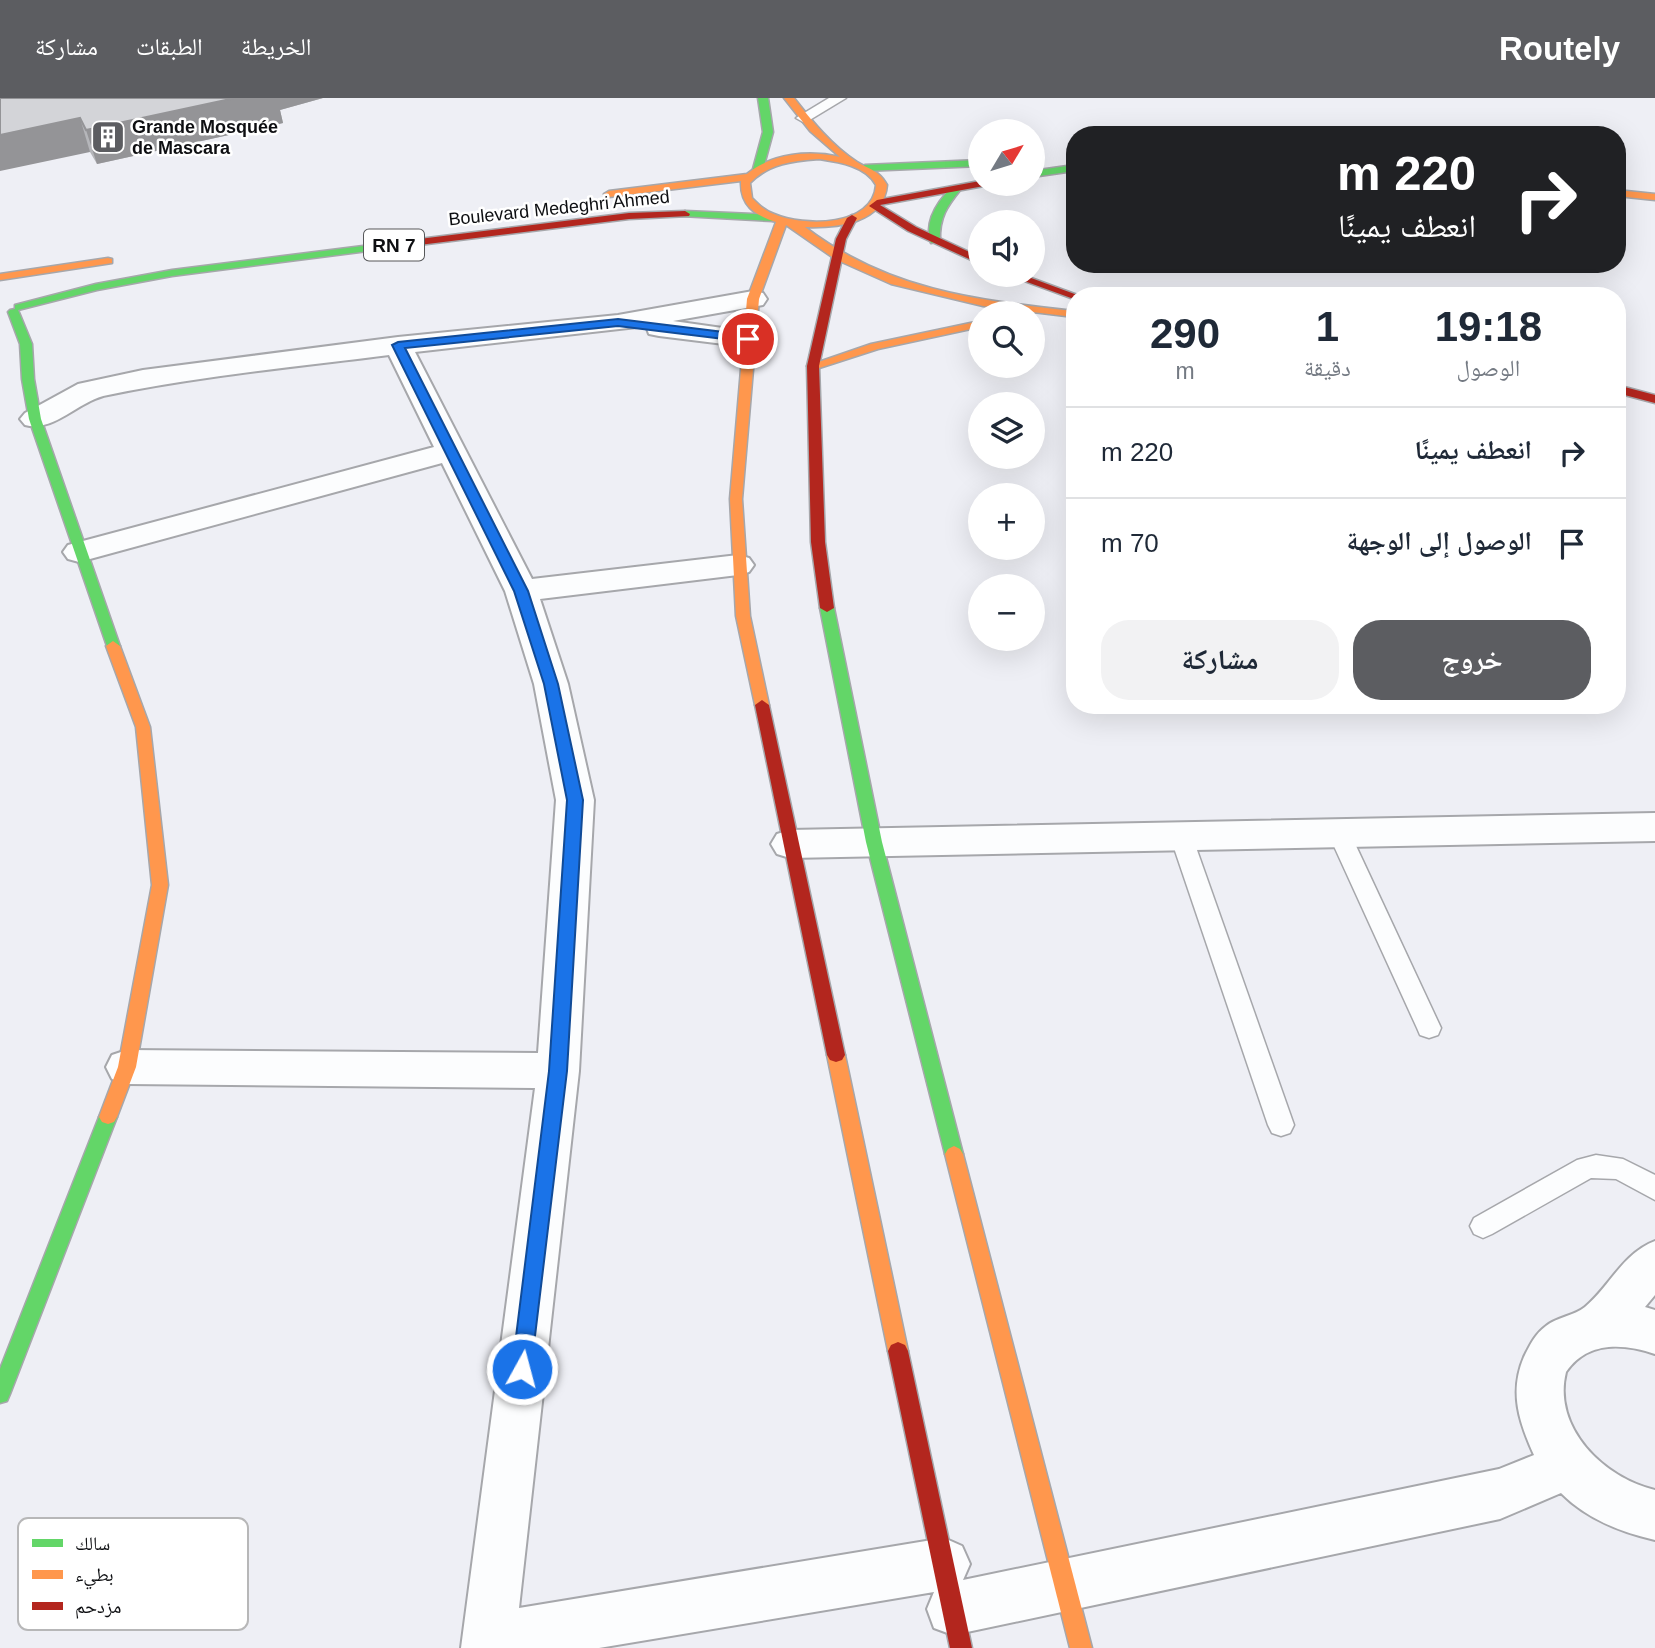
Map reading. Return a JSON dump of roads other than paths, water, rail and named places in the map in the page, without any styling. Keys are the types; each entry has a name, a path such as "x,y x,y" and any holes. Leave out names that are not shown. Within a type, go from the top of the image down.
{"main road":[{"path":"763,98 767,142 754,173 743,188 746,199 756,209 837,256 891,280 998,306 1066,314"},
{"path":"789,98 802,116 858,165 876,175 882,193 876,204"},
{"path":"767,119 783,113 802,116"},
{"name":"Boulevard Medeghri Ahmed","path":"586,197 754,173 770,163 802,157 858,165 968,163"},
{"path":"1045,159 1066,158"},
{"path":"1045,172 1066,169"},
{"path":"968,186 876,204 852,218 842,234 813,366 818,542 827,608 874,842 1082,1648"},
{"path":"935,241 933,229 938,208 956,189"},
{"path":"1626,194 1655,197"},
{"path":"876,204 935,241 968,256"},
{"name":"Boulevard Medeghri Ahmed","path":"11,313 96,287 211,267 629,216 689,214 812,224 852,218"},
{"path":"780,223 753,299 748,339 736,499 743,616 953,1607"},
{"path":"0,278 123,259"},
{"path":"0,278 22,290 23,298 11,313 26,344 28,379 35,419 79,552 143,727 160,885 127,1067 0,1394"},
{"path":"1045,286 1066,293"},
{"path":"1045,317 1066,316"},
{"path":"813,366 875,346 968,327"},
{"path":"13,366 28,379"},
{"path":"1626,392 1655,399"}],"street":[{"path":"35,419 88,390 121,383 398,345 618,323 753,299"},
{"path":"618,323 748,339"},
{"path":"398,345 521,591 551,684 575,800 558,1071 488,1644 953,1607 1500,1494 1569,1465"},
{"path":"79,552 453,451"},
{"path":"521,591 738,565"},
{"path":"790,844 1655,827"},
{"path":"127,1067 558,1071"},
{"path":"1598,1326 1655,1262"},
{"path":"1655,1332 1625,1325 1598,1326 1575,1333 1556,1346 1544,1365 1538,1388 1541,1413 1551,1440 1569,1465 1592,1487 1620,1504 1655,1515"}],"lane":[{"path":"802,116 839,98"},
{"path":"1339,833 1429,1028"},
{"path":"1181,836 1281,1125"},
{"path":"1483,1226 1587,1168 1620,1168 1655,1189"}],"place":[{"name":"Grande Mosquée de Mascara","path":"108,137"}]}
